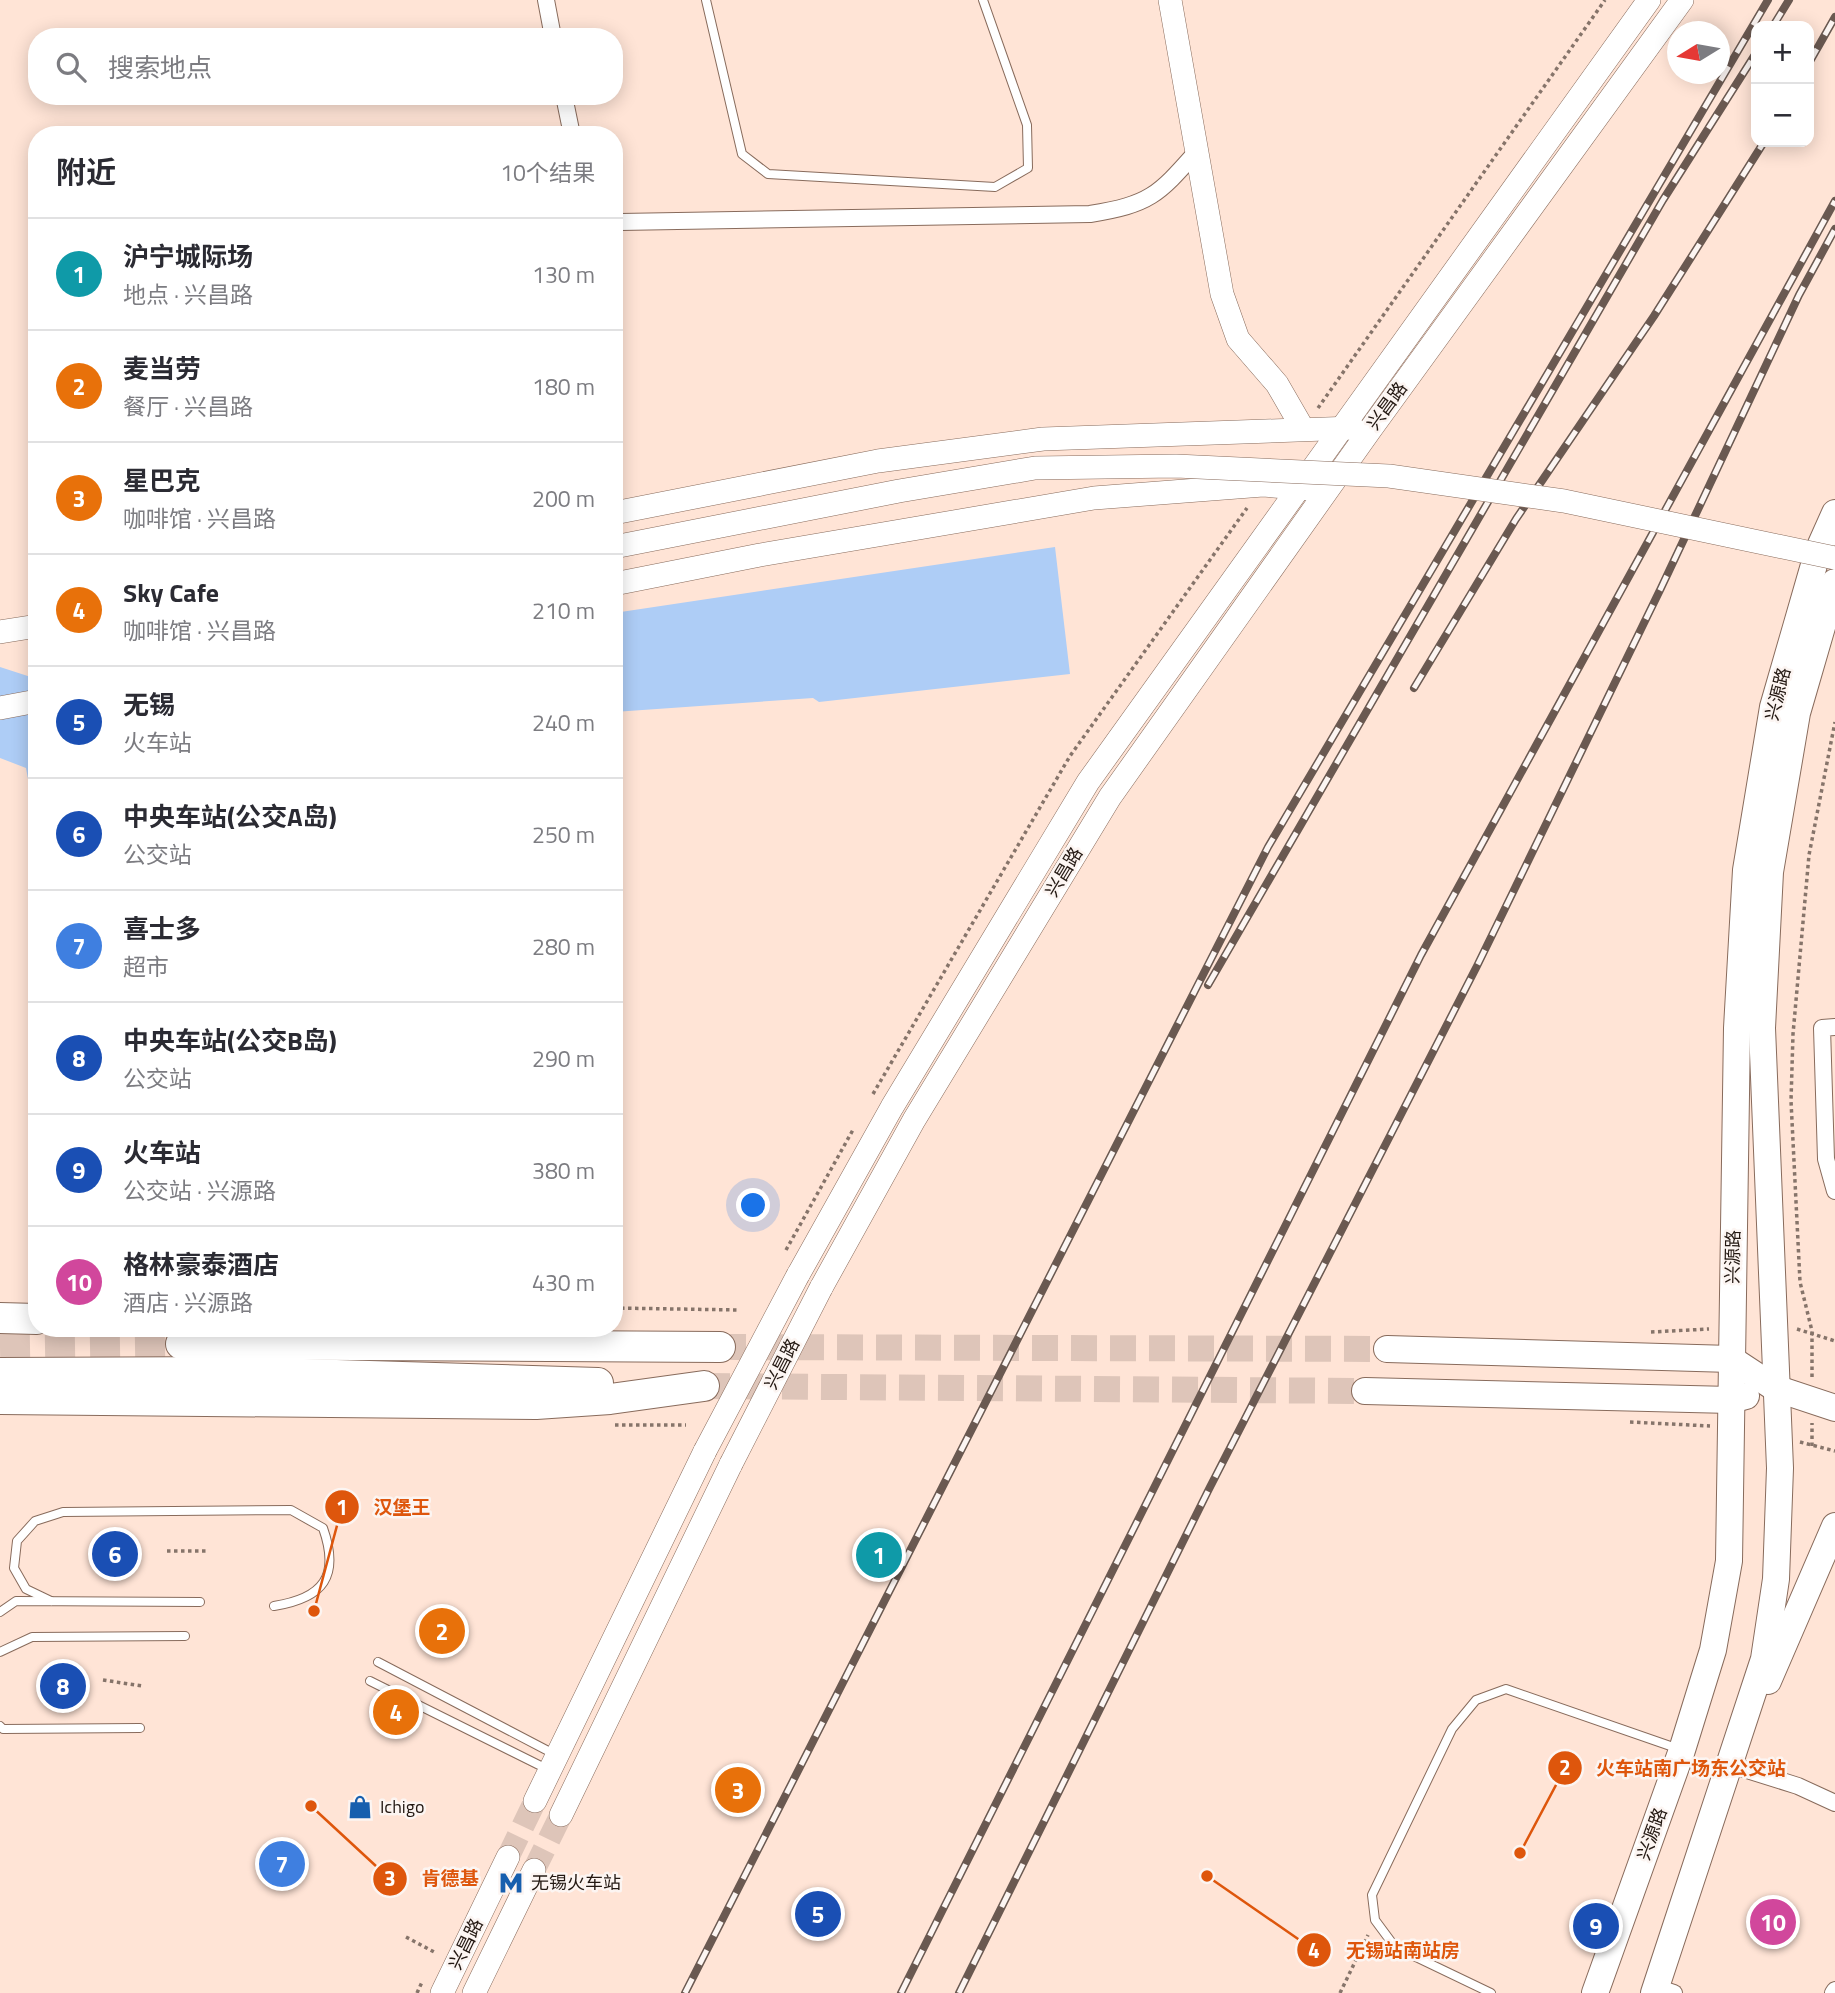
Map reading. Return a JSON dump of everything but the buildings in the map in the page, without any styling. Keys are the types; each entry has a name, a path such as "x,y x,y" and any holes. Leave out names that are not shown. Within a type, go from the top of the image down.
{"highway":[{"path":"0,1318 28,1318"},
{"path":"181,1344 720,1347 623,1331"},
{"path":"0,1373 237,1372 704,1386 610,1399 536,1404 0,1399"}],"main road":[{"path":"1170,0 1222,294 1238,339 1277,384 1303,429"},
{"name":"兴昌路","path":"535,1801 705,1451 798,1275 892,1107 1088,782 1649,0"},
{"name":"兴昌路","path":"561,1815 731,1464 821,1288 915,1120 1110,797 1370,430 1682,0"},
{"path":"623,511 878,461 1043,439 1342,427 1370,430"},
{"path":"623,545 1035,468 1176,466 1389,476 1564,502 1835,558"},
{"path":"623,582 760,555 1094,498 1263,485 1328,489"},
{"name":"兴源路","path":"1595,1993 1682,1750 1713,1650 1729,1561 1737,1028 1745,870 1773,707 1818,551 1835,513"},
{"name":"兴源路","path":"1662,1991 1764,1659 1776,1579 1780,1468 1762,1028 1770,872 1797,713 1835,582"},
{"path":"0,632 28,627"},
{"path":"0,708 28,703"},
{"path":"1387,1349 1731,1359 1775,1388 1835,1408"},
{"path":"1365,1391 1731,1400 1775,1388"},
{"path":"1741,1735 1787,1642 1835,1526"},
{"name":"兴昌路","path":"442,1993 508,1857"},
{"name":"兴昌路","path":"474,1993 534,1870"}],"street":[{"path":"546,0 551,28"},
{"path":"566,105 570,126"},
{"path":"623,222 1090,214 1132,207 1164,188 1198,150"},
{"path":"1835,1027 1822,1028 1826,1159 1835,1191"},
{"path":"1731,1766 1798,1786 1835,1803"}],"lane":[{"path":"706,0 743,154 768,174 995,187 1028,168 1027,125 983,0"},
{"path":"51,1601 26,1589 14,1568 17,1541 35,1521 63,1513 291,1510 323,1528 331,1552 328,1576 315,1594 298,1602 274,1606"},
{"path":"0,1612 16,1601 200,1602"},
{"path":"0,1652 32,1637 185,1636"},
{"path":"378,1662 553,1763"},
{"path":"370,1681 553,1763"},
{"path":"1491,1993 1395,1947 1375,1920 1372,1895 1452,1729 1476,1700 1506,1689 1682,1750"},
{"path":"0,1726 4,1729 140,1728"}],"path":[{"path":"623,1308 740,1310"},
{"path":"1623,1422 1731,1429"},
{"path":"1778,1437 1835,1451"},
{"path":"167,1551 206,1551"},
{"path":"103,1680 142,1686"},
{"path":"1340,1993 1375,1920"},
{"path":"406,1937 436,1953"}],"water":[{"path":"1055,547 1070,674 819,702 813,698 623,711 623,612"},
{"path":"0,667 28,676 28,779 26,768 0,758"}],"tunnel":[{"path":"0,1347 181,1344"},
{"path":"720,1347 1387,1349"},
{"path":"704,1386 1365,1391"},
{"path":"508,1857 535,1801"},
{"path":"534,1870 561,1815"}],"railway":[{"path":"685,1993 1268,847 1768,0"},
{"path":"1776,21 1789,0"},
{"path":"1814,54 1835,17"},
{"path":"1208,985 1663,200 1751,61"},
{"path":"1414,688 1516,519 1654,316 1761,147"},
{"path":"901,1993 1421,955 1835,201"},
{"path":"959,1993 1209,1489 1477,966 1661,588 1799,295 1835,229"}],"place":[{"name":"中央车站(公交A岛)","path":"115,1554"},
{"name":"沪宁城际场","path":"879,1555"},
{"name":"汉堡王","path":"314,1611"},
{"name":"麦当劳","path":"442,1631"},
{"name":"中央车站(公交B岛)","path":"63,1686"},
{"name":"Sky Cafe","path":"396,1712"},
{"name":"星巴克","path":"738,1790"},
{"name":"肯德基","path":"311,1806"},
{"name":"Ichigo","path":"360,1807"},
{"name":"火车站南广场东公交站","path":"1520,1853"},
{"name":"喜士多","path":"282,1864"},
{"name":"无锡站南站房","path":"1207,1876"},
{"name":"无锡火车站","path":"511,1883"},
{"name":"无锡","path":"818,1914"},
{"name":"格林豪泰酒店","path":"1773,1922"},
{"name":"火车站","path":"1596,1926"}]}
